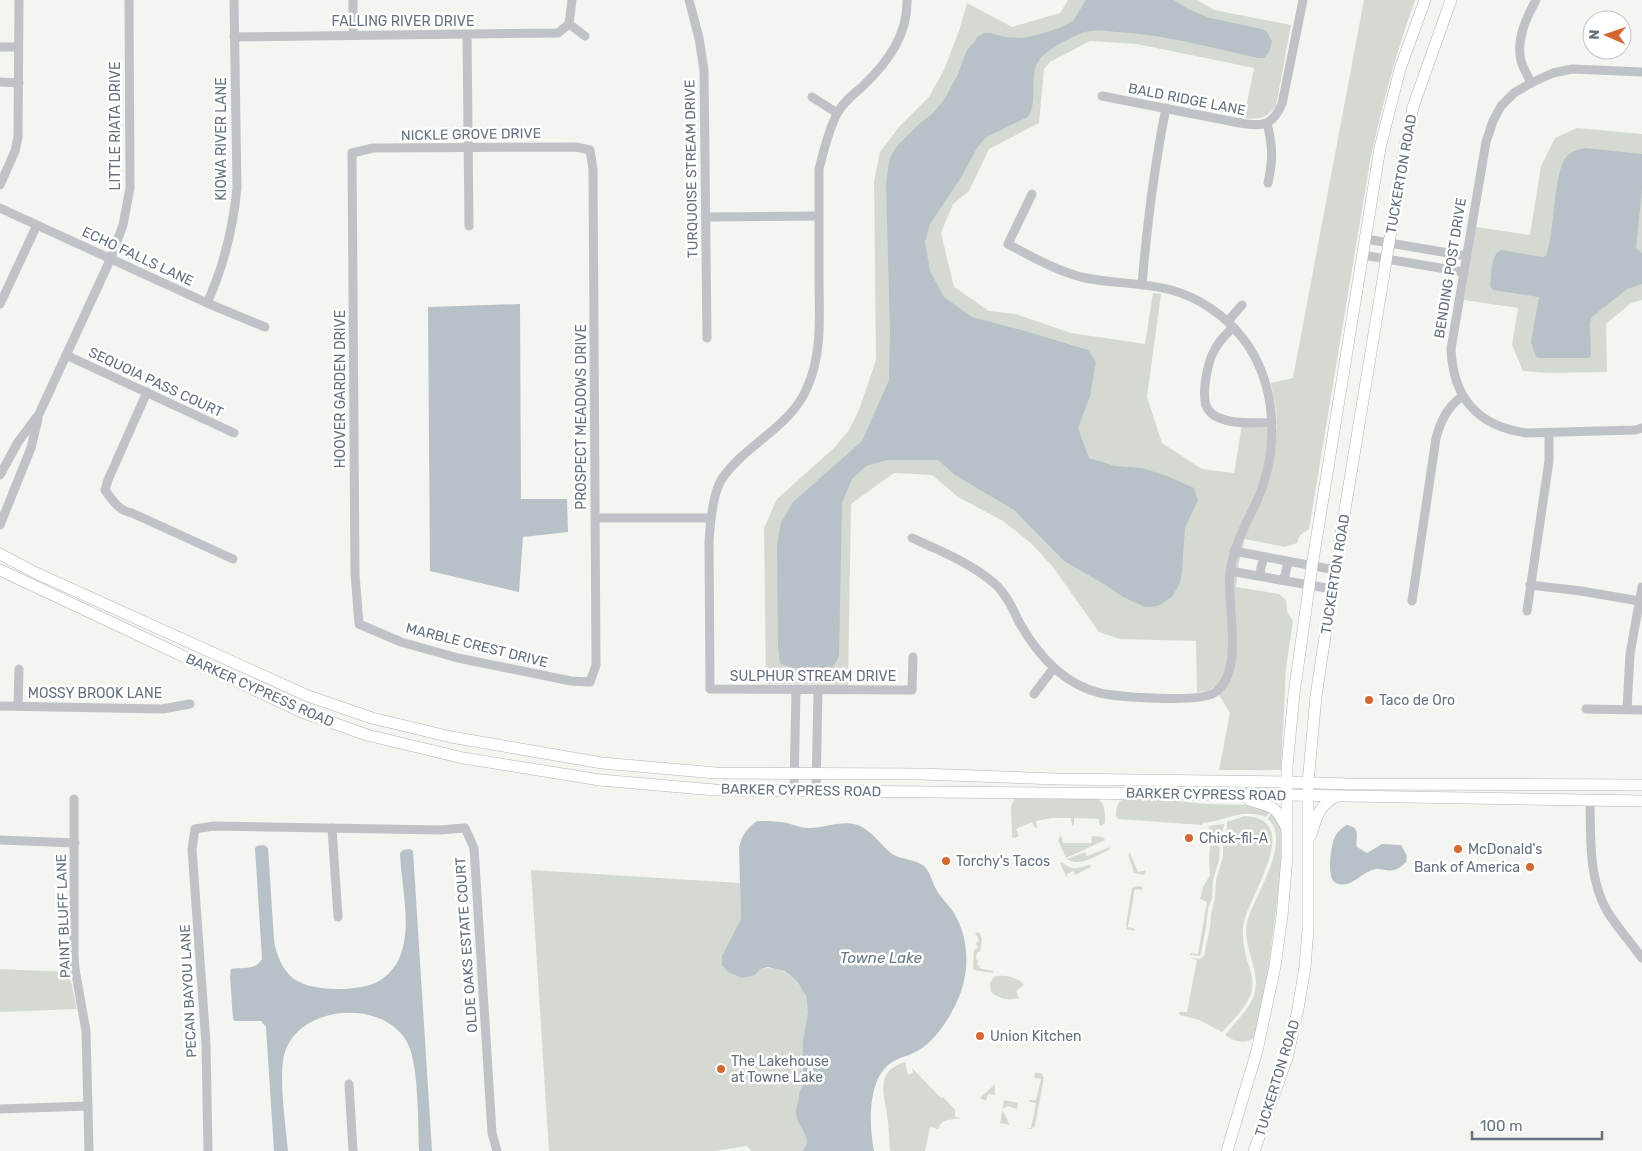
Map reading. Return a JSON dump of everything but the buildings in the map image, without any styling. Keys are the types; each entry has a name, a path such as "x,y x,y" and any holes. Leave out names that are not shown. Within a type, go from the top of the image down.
{"main road":[{"name":"TUCKERTON ROAD","path":"1227,1151 1257,1052 1273,976 1282,916 1288,831 1287,782 1294,694 1309,585 1380,148 1400,69 1425,0"},
{"name":"TUCKERTON ROAD","path":"1254,1151 1284,1066 1298,1010 1305,966 1308,929 1308,782 1316,696 1334,570 1404,146 1413,107 1451,0"},
{"name":"BARKER CYPRESS ROAD","path":"0,554 36,573 308,696 372,718 451,737 602,763 716,772 921,774 1081,780 1642,786"},
{"name":"BARKER CYPRESS ROAD","path":"0,570 212,671 321,719 367,735 463,758 600,780 715,790 1225,794 1642,801"},
{"path":"212,671 219,655"},
{"path":"446,753 451,737"},
{"path":"1006,792 1008,785 1050,785 1081,780"},
{"path":"1590,800 1601,793 1617,793 1642,786"},
{"path":"1225,794 1269,805 1281,818 1288,831"},
{"path":"1308,843 1322,807 1328,801 1338,796"}],"street":[{"path":"0,185 15,151 18,136 19,0"},
{"name":"LITTLE RIATA DRIVE","path":"0,525 31,448 39,414 111,258 123,225 130,188 129,0"},
{"name":"KIOWA RIVER LANE","path":"207,303 226,253 234,216 237,188 234,0"},
{"path":"353,0 353,35"},
{"path":"572,0 569,24 585,36"},
{"name":"TURQUOISE STREAM DRIVE","path":"689,0 699,38 704,70 707,338"},
{"path":"596,518 710,518 723,476 794,411 806,391 815,368 819,338 819,169 825,142 837,113 885,63 897,43 905,23 907,0"},
{"path":"1268,184 1272,164 1271,141 1267,123 1276,117 1282,104 1303,0"},
{"path":"1531,83 1522,61 1520,45 1523,28 1536,0"},
{"name":"FALLING RIVER DRIVE","path":"234,37 558,33 569,24"},
{"path":"467,35 469,226"},
{"path":"0,47 18,47"},
{"name":"BENDING POST DRIVE","path":"1642,72 1572,69 1553,73 1514,92 1501,106 1493,121 1486,142 1451,349 1452,366 1462,396 1478,413 1495,425 1512,431 1549,433 1635,430 1642,428"},
{"path":"0,82 19,84"},
{"path":"812,96 837,113"},
{"name":"BALD RIDGE LANE","path":"1102,96 1240,124 1255,126 1267,123"},
{"path":"1142,286 1149,204 1166,108"},
{"name":"NICKLE GROVE DRIVE","path":"352,153 373,148 576,147 590,150"},
{"name":"PROSPECT MEADOWS DRIVE","path":"590,150 593,169 596,518 596,664 590,682"},
{"name":"HOOVER GARDEN DRIVE","path":"352,153 355,574 359,624"},
{"path":"912,538 962,561 996,585 1007,598 1030,640 1043,659 1053,669 1096,692 1120,696 1202,697 1214,693 1223,683 1228,670 1233,643 1229,586 1232,560 1241,532 1263,483 1270,446 1271,406 1263,376 1250,348 1231,324 1209,308 1189,297 1171,290 1080,276 1056,268 1008,244 1032,194"},
{"name":"ECHO FALLS LANE","path":"0,208 207,303 266,327"},
{"path":"706,217 819,216"},
{"path":"0,304 37,225"},
{"path":"1366,239 1466,256"},
{"path":"1413,263 1416,247"},
{"path":"1431,266 1436,259 1433,250"},
{"path":"1363,255 1464,272"},
{"path":"1242,305 1217,344 1210,361 1204,399 1208,409 1216,416 1230,421 1272,423"},
{"name":"SEQUOIA PASS COURT","path":"66,356 234,433"},
{"path":"147,392 108,480 106,490 114,503 123,511 132,512 233,559"},
{"path":"1412,601 1436,438 1441,419 1450,405 1462,396"},
{"name":"LITTLE RIATA DRIVE","path":"0,475 18,442 39,414"},
{"path":"1527,611 1549,461 1549,433"},
{"name":"SULPHUR STREAM DRIVE","path":"710,518 710,689 912,690 913,657"},
{"path":"1234,551 1334,570"},
{"path":"1260,576 1264,557"},
{"path":"1284,580 1288,562"},
{"path":"1230,571 1332,589"},
{"path":"1530,586 1581,591 1639,601"},
{"path":"1627,709 1630,654 1642,587"},
{"name":"MARBLE CREST DRIVE","path":"359,624 401,642 458,658 571,681 590,682"},
{"path":"18,669 18,706"},
{"path":"1034,694 1053,669"},
{"path":"794,790 796,689"},
{"path":"816,791 818,690"},
{"name":"MOSSY BROOK LANE","path":"0,706 162,709 190,704"},
{"path":"1586,709 1642,710"},
{"name":"PAINT BLUFF LANE","path":"74,799 75,969 86,1031 89,1151"},
{"path":"1590,800 1591,854 1597,888 1607,911 1642,958"},
{"name":"OLDE OAKS ESTATE COURT","path":"195,829 214,826 440,830 465,828 474,848 492,1133 494,1146 497,1151"},
{"path":"332,828 338,917"},
{"name":"PECAN BAYOU LANE","path":"195,829 192,849 206,1044 208,1151"},
{"path":"0,840 74,843"},
{"path":"349,1084 353,1151"},
{"path":"0,1109 88,1106"}],"shaded area":[{"path":"1068,0 1197,0 1214,10 1291,25 1276,106 1262,117 1254,119 1244,118 1254,68 1137,44 1090,41 1050,62 1044,69 1039,123 989,149 969,191 953,204 941,233 954,287 989,311 1015,314 1071,333 1145,344 1153,293 1161,294 1147,397 1162,443 1202,469 1234,473 1242,425 1277,429 1271,383 1293,378 1364,0 1415,0 1390,80 1370,161 1309,529 1300,535 1297,543 1285,547 1245,539 1239,562 1236,587 1279,594 1286,600 1287,611 1293,621 1286,668 1281,770 1219,770 1230,713 1214,687 1208,691 1197,692 1196,641 1120,639 1099,632 1053,567 1031,543 1003,521 958,497 932,475 894,473 851,504 848,685 766,684 764,528 777,499 834,448 849,430 859,410 876,360 874,181 880,152 899,127 929,97 944,70 959,31 967,3 1012,27 1060,13"},
{"path":"1577,128 1642,134 1642,300 1631,303 1606,324 1607,372 1546,373 1523,371 1512,345 1518,308 1464,300 1476,227 1530,235 1541,166 1555,138"},
{"path":"1015,798 1096,798 1102,802 1105,812 1105,823 1101,826 1099,825 1099,819 1074,818 1074,825 1072,826 1071,818 1052,818 1036,821 1037,828 1035,828 1032,822 1016,829 1019,836 1015,838 1012,837 1011,806"},
{"path":"1126,798 1206,804 1255,805 1271,811 1266,817 1241,814 1203,823 1202,825 1118,819 1116,810 1121,801"},
{"path":"1272,812 1277,818 1282,831 1280,879 1268,971 1255,1036 1248,1041 1240,1042 1225,1035 1247,1008 1254,996 1255,974 1246,932 1251,912 1274,855 1275,829 1268,819"},
{"path":"1245,816 1262,820 1271,830 1272,843 1269,860 1243,927 1243,941 1252,978 1251,995 1244,1007 1222,1032 1199,1020 1180,1015 1179,1012 1187,1012 1197,960 1189,957 1200,959 1204,956 1215,898 1216,880 1223,857 1223,842 1227,822"},
{"path":"1224,824 1201,953 1200,956 1190,955 1191,953 1198,954 1207,902 1200,899 1203,887 1210,875 1211,834 1208,826"},
{"path":"1061,835 1063,843 1091,843 1092,836 1103,837 1105,840 1066,858 1058,840"},
{"path":"1110,847 1109,850 1082,861 1077,862 1067,859 1085,852 1087,856"},
{"path":"1130,853 1138,872 1146,870 1144,875 1134,873 1128,854"},
{"path":"1062,862 1072,868 1079,868 1090,864 1091,867 1075,875 1073,871 1067,874 1067,878 1060,863"},
{"path":"531,870 740,883 741,919 736,931 760,969 769,968 786,973 799,985 807,1002 808,1015 803,1041 803,1083 797,1105 797,1111 807,1140 802,1151 751,1151 747,1146 714,1151 549,1151"},
{"path":"1136,886 1143,888 1142,890 1135,889 1128,927 1135,929 1134,931 1127,929 1126,925 1132,888"},
{"path":"979,932 982,939 980,952 977,952 977,965 980,966 979,968 993,971 993,973 973,970 974,950 978,948 976,943 979,941 975,933"},
{"path":"0,969 69,972 77,1009 0,1012"},
{"path":"997,976 1012,977 1024,985 1016,991 1019,998 1004,999 991,992 990,983"},
{"path":"905,1062 908,1075 913,1073 912,1068 955,1110 955,1117 961,1118 945,1121 938,1129 930,1127 925,1151 890,1151 883,1091 885,1077 895,1066"},
{"path":"1035,1073 1041,1073 1044,1077 1035,1126 1031,1129 1024,1128 1031,1128 1036,1103 1029,1102 1029,1100 1036,1100 1041,1079 1034,1078"},
{"path":"995,1084 995,1095 988,1094 986,1101 980,1098"},
{"path":"1004,1100 1018,1103 1017,1109 1008,1106 1002,1109"},
{"path":"1002,1110 1010,1125 1000,1123"}],"water":[{"path":"1086,0 1174,0 1188,9 1210,18 1262,29 1267,32 1272,41 1269,52 1264,58 1170,38 1134,33 1084,32 1063,42 1044,55 1036,65 1033,80 1033,103 1028,117 986,137 977,148 962,176 930,224 925,242 930,271 944,297 972,317 1088,350 1096,362 1090,396 1078,428 1089,458 1115,466 1142,468 1167,476 1194,488 1198,500 1185,528 1180,583 1172,597 1158,606 1145,607 1123,597 1064,561 1014,510 955,475 938,460 887,460 866,466 852,479 842,503 839,657 832,668 791,668 780,663 778,648 777,544 781,523 793,502 862,441 889,380 890,331 886,184 889,161 892,154 897,146 931,115 944,100 958,74 967,50 977,37 984,33 990,33 1006,37 1023,38 1059,28 1073,21"},
{"path":"1585,148 1642,154 1642,190 1636,248 1642,253 1642,284 1627,289 1592,317 1590,323 1591,356 1588,358 1539,358 1536,357 1531,342 1539,297 1493,290 1490,286 1493,261 1501,250 1542,257 1546,256 1562,164 1569,154"},
{"path":"520,304 521,499 567,499 568,532 523,537 519,592 430,571 428,307"},
{"name":"Towne Lake","path":"757,821 783,822 806,828 846,823 863,827 892,854 917,862 926,868 938,892 954,913 963,933 966,954 965,976 963,987 952,1012 932,1040 916,1052 891,1063 883,1070 878,1080 874,1091 871,1116 874,1151 802,1151 807,1141 797,1119 796,1111 799,1093 804,1082 802,1066 803,1041 808,1012 806,997 798,983 784,971 768,967 760,969 755,975 742,978 728,972 722,965 722,956 741,919 739,848 745,833"},
{"path":"1347,825 1355,828 1357,847 1367,853 1382,844 1401,845 1407,856 1406,862 1395,870 1375,869 1346,884 1336,883 1331,876 1330,869 1332,849 1336,834"},
{"path":"264,845 268,848 274,940 280,961 294,979 302,983 336,989 371,985 385,977 399,959 403,947 406,920 400,853 403,850 410,849 413,851 432,1151 419,1151 416,1079 414,1064 407,1042 396,1028 381,1019 363,1014 345,1013 326,1016 309,1023 295,1034 286,1049 283,1058 282,1084 288,1151 274,1151 266,1027 261,1021 235,1021 233,1019 230,976 231,969 252,967 262,959 255,848"}],"place":[{"name":"Taco de Oro","path":"1369,700"},
{"name":"Chick-fil-A","path":"1189,838"},
{"name":"McDonald's","path":"1458,849"},
{"name":"Torchy's Tacos","path":"946,861"},
{"name":"Bank of America","path":"1530,867"},
{"name":"Union Kitchen","path":"980,1036"},
{"name":"The Lakehouse at Towne Lake","path":"721,1069"}]}
